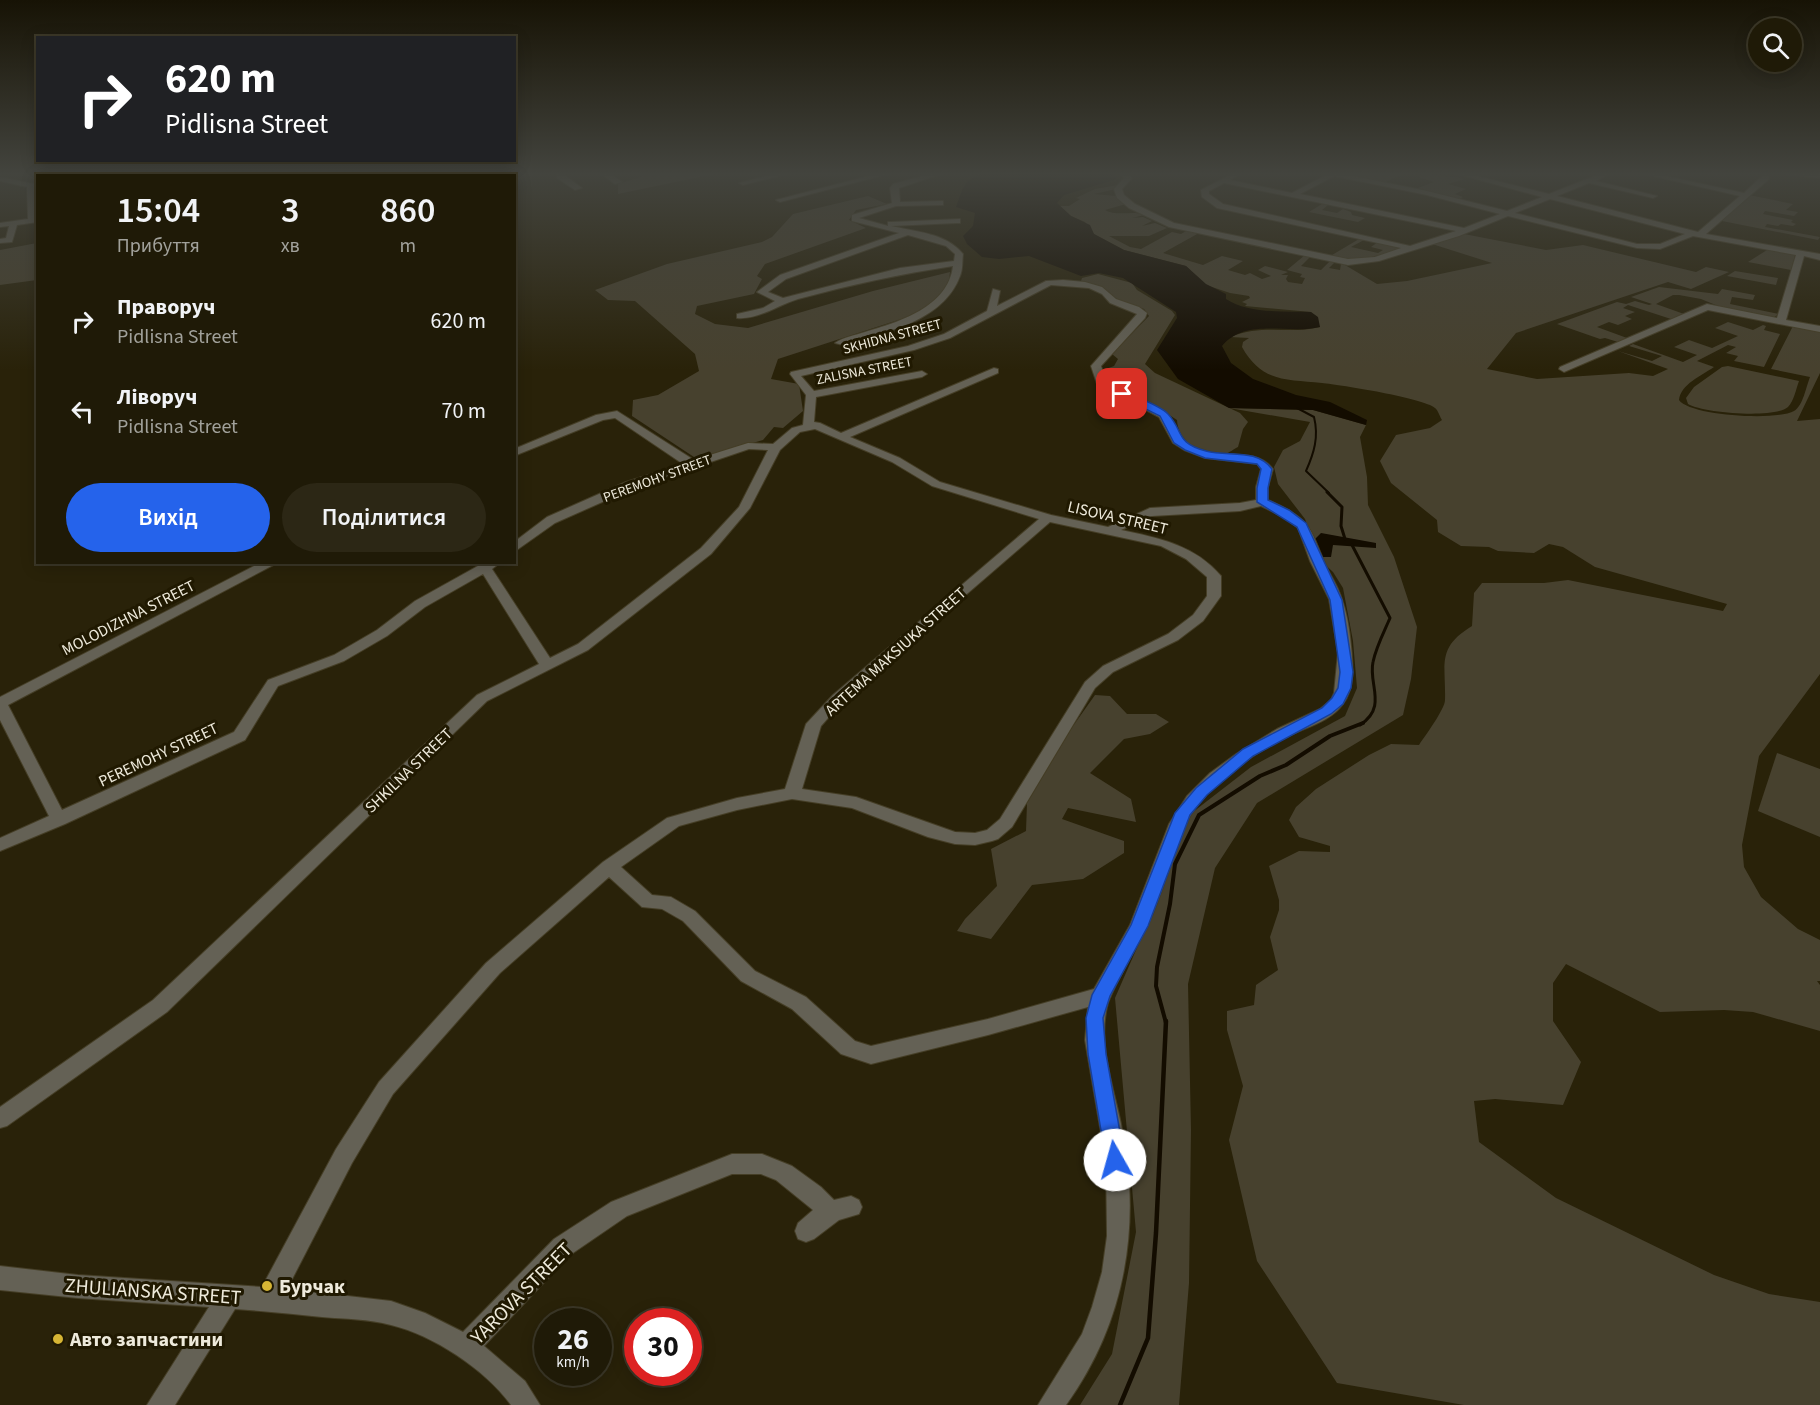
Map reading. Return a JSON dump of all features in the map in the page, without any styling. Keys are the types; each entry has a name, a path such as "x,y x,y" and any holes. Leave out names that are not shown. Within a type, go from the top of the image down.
{"street":[{"path":"782,301 761,292 783,277 890,239"},
{"path":"864,359 840,343 925,313 952,288 959,264 959,254 949,244 936,239"},
{"path":"1234,239 1342,262 1369,260 1438,239"},
{"path":"1368,239 1411,248"},
{"path":"1611,239 1649,248 1666,247 1685,239"},
{"path":"1720,239 1816,257 1820,246"},
{"path":"1781,321 1800,254"},
{"path":"740,316 766,310 782,301 900,271 959,264"},
{"name":"SKHIDNA STREET","path":"811,395 795,374 912,348 947,336 1049,283 1062,281 1080,284 1104,292 1112,301 1135,308 1142,313 1142,316 1096,366 1102,384 1164,415 1177,441 1188,448 1205,455 1261,462 1267,469 1262,488 1262,502"},
{"path":"991,315 996,291"},
{"path":"1564,369 1707,307 1820,329"},
{"path":"841,437 994,371"},
{"name":"ZALISNA STREET","path":"811,395 922,374"},
{"path":"808,425 811,395"},
{"path":"516,452 600,417 617,414 693,465"},
{"name":"LISOVA STREET","path":"792,793 856,802 963,840 986,839 1000,831 1090,685 1108,669 1173,637 1198,618 1214,596 1214,576 1191,556 1165,543 1048,518 936,484 896,460 824,428 808,425"},
{"name":"SHKILNA STREET","path":"0,1119 160,1006 482,698 584,648 706,551 744,508 775,448 796,430 808,425"},
{"name":"PEREMOHY STREET","path":"516,546 551,520 630,485 748,446 759,445 775,448"},
{"path":"1052,1405 1085,1354 1103,1313 1115,1273 1120,1233 1113,1137 1097,1054 1095,1018 1101,995 1139,926 1183,813 1201,791 1248,753 1326,711 1338,701 1344,688 1346,672 1336,600 1302,525 1285,513 1262,502 1240,507 1150,512 1109,531"},
{"name":"ARTEMA MAKSIUKA STREET","path":"792,793 814,724 830,706 1048,518"},
{"name":"MOLODIZHNA STREET","path":"0,704 269,564"},
{"path":"490,566 547,665"},
{"name":"PEREMOHY STREET","path":"0,845 59,820 240,735 273,683 339,658 382,633 420,604 490,566"},
{"path":"0,704 59,820"},
{"path":"269,1299 345,1156 386,1088 493,968 609,867 674,822 737,804 792,793"},
{"path":"609,867 648,902 665,902 689,916 748,976 799,1003 848,1048 871,1054 988,1027 1101,995"},
{"name":"YAROVA STREET","path":"466,1347 562,1247 619,1209 732,1164 762,1164 784,1173 840,1210 806,1231"},
{"name":"ZHULIANSKA STREET","path":"0,1278 269,1299 397,1314 466,1347 515,1387 526,1405"},
{"path":"160,1405 229,1297"}],"shaded area":[{"path":"769,239 836,239 765,264 757,276 762,279 754,294 697,306 695,314 715,324 748,328 873,291 950,272 948,288 923,312 778,359 771,379 799,384 803,411 783,428 774,427 763,440 697,459 632,416 633,400 658,395 699,371 695,354 635,301 608,300 595,290 667,264"},
{"path":"964,239 1103,239 1124,250 1186,266 1206,284 1226,294 1226,299 1235,304 1267,311 1311,312 1318,317 1320,327 1256,329 1232,337 1222,346 1231,363 1253,379 1296,395 1330,402 1367,420 1366,425 1313,410 1229,408 1178,379 1157,350 1177,318 1176,312 1123,278 1099,273 1081,276 1029,256 999,259 982,257 967,244"},
{"path":"1103,239 1114,239 1130,247 1141,249 1160,239 1189,239 1163,253 1203,265 1222,256 1243,261 1228,270 1245,275 1250,273 1262,279 1271,276 1258,270 1265,266 1288,272 1281,275 1288,275 1286,279 1288,282 1302,284 1305,278 1300,277 1302,274 1287,270 1305,255 1310,257 1301,266 1321,270 1330,261 1335,262 1329,268 1340,270 1341,264 1345,265 1377,284 1407,281 1492,263 1432,244 1449,239 1487,239 1546,250 1583,245 1696,272 1706,267 1729,272 1691,289 1668,282 1516,333 1487,369 1537,379 1629,373 1653,376 1668,369 1618,351 1652,361 1662,356 1629,346 1633,344 1683,362 1697,355 1674,347 1689,340 1712,348 1738,336 1715,328 1728,322 1753,330 1763,325 1766,326 1764,330 1780,334 1764,367 1734,361 1738,356 1726,353 1736,347 1728,345 1697,361 1714,367 1683,389 1679,400 1699,410 1716,413 1770,416 1785,414 1797,409 1810,377 1771,369 1793,326 1820,331 1820,373 1797,421 1820,419 1820,674 1759,756 1742,845 1744,867 1761,897 1798,929 1820,940 1820,981 1817,981 1820,985 1820,1031 1753,1012 1724,1010 1660,1012 1566,964 1553,983 1553,1021 1581,1062 1563,1105 1495,1099 1474,1101 1479,1142 1556,1198 1714,1275 1769,1294 1820,1302 1820,1405 1464,1405 1337,1383 1257,1261 1229,1140 1243,1086 1227,1030 1227,1011 1254,1005 1256,985 1278,970 1270,937 1279,910 1279,900 1269,866 1299,851 1330,852 1330,846 1299,837 1289,820 1296,807 1316,789 1369,755 1391,744 1419,745 1442,710 1445,700 1445,658 1453,642 1472,626 1474,593 1482,583 1544,583 1568,580 1723,611 1727,604 1595,567 1563,547 1549,544 1534,553 1461,546 1438,532 1437,520 1391,483 1380,461 1396,435 1430,428 1442,420 1436,409 1428,404 1381,392 1287,379 1267,373 1250,359 1242,347 1243,342 1249,338 1230,337 1254,331 1320,327 1311,312 1245,306 1247,304 1242,302 1250,298 1249,296 1230,293 1206,285 1186,266 1124,250"},
{"path":"1359,239 1364,240 1351,247 1378,253 1383,250 1371,247 1378,242 1402,249 1360,260 1327,258"},
{"path":"36,243 36,280 0,285 0,250"},
{"path":"1767,250 1795,255 1791,270 1748,262"},
{"path":"1735,271 1778,278 1776,285 1727,276"},
{"path":"1098,274 1132,283 1137,290 1172,311 1175,315 1145,364 1155,373 1240,413 1248,422 1243,429 1238,447 1225,454 1216,455 1200,451 1182,435 1177,420 1105,383 1103,370 1114,366 1118,359 1112,354 1149,316 1144,309 1113,299 1106,291 1081,281 1082,278"},
{"path":"1659,287 1718,294 1722,289 1755,295 1753,300 1732,297 1730,304 1779,314 1773,318 1723,308 1701,299 1673,295 1656,304 1684,314 1671,319 1628,305 1623,308 1635,312 1625,316 1632,319 1618,325 1609,322 1597,327 1627,338 1618,342 1605,338 1600,339 1557,324 1617,302 1626,304 1635,301 1652,304 1631,297"},
{"path":"1728,366 1799,381 1792,402 1781,411 1755,414 1708,410 1688,404 1686,398 1694,387 1722,367"},
{"path":"1229,408 1313,410 1366,425 1360,437 1367,477 1368,505 1394,557 1417,627 1411,679 1403,715 1257,803 1215,868 1188,984 1191,1130 1189,1283 1179,1405 1080,1405 1112,1354 1136,1232 1115,998 1153,911 1189,815 1251,767 1345,716 1357,688 1353,641 1343,588 1333,572 1319,559 1305,519 1278,484 1274,467 1283,450 1300,441 1310,422"},
{"path":"1321,533 1376,543 1376,548 1333,545 1331,557 1321,557 1314,540"},
{"path":"1095,695 1110,696 1127,714 1156,714 1169,722 1150,734 1124,739 1090,773 1131,799 1136,822 1068,808 1062,819 1124,841 1124,853 1083,879 1032,885 991,939 957,931 965,919 997,886 991,849 1026,831 1027,803 1073,726"},
{"path":"1777,753 1820,769 1820,837 1758,811"}],"waterway":[{"path":"1297,408 1314,417 1315,445 1306,471 1329,493"},
{"path":"1327,492 1342,507 1341,526 1345,539"},
{"path":"1352,545 1390,618 1373,662 1375,695 1373,711 1362,724"},
{"path":"1166,1023 1156,986 1157,967 1170,904 1175,864 1199,815 1260,776 1286,765 1330,736 1362,724"},
{"path":"1120,1405 1148,1338 1156,1233 1166,1023"}],"place":[{"name":"Бурчак","path":"267,1286"},
{"name":"Авто запчастини","path":"58,1339"}],"route":[{"path":"1115,1160 1113,1137 1097,1054 1095,1018 1101,995 1139,926 1183,813 1201,791 1248,753 1326,711 1338,701 1344,688 1346,672 1336,600 1329,582 1315,557 1302,525 1285,513 1262,502 1262,488 1267,469 1261,462 1251,459 1205,455 1188,448 1177,441 1164,415 1122,394"}]}
